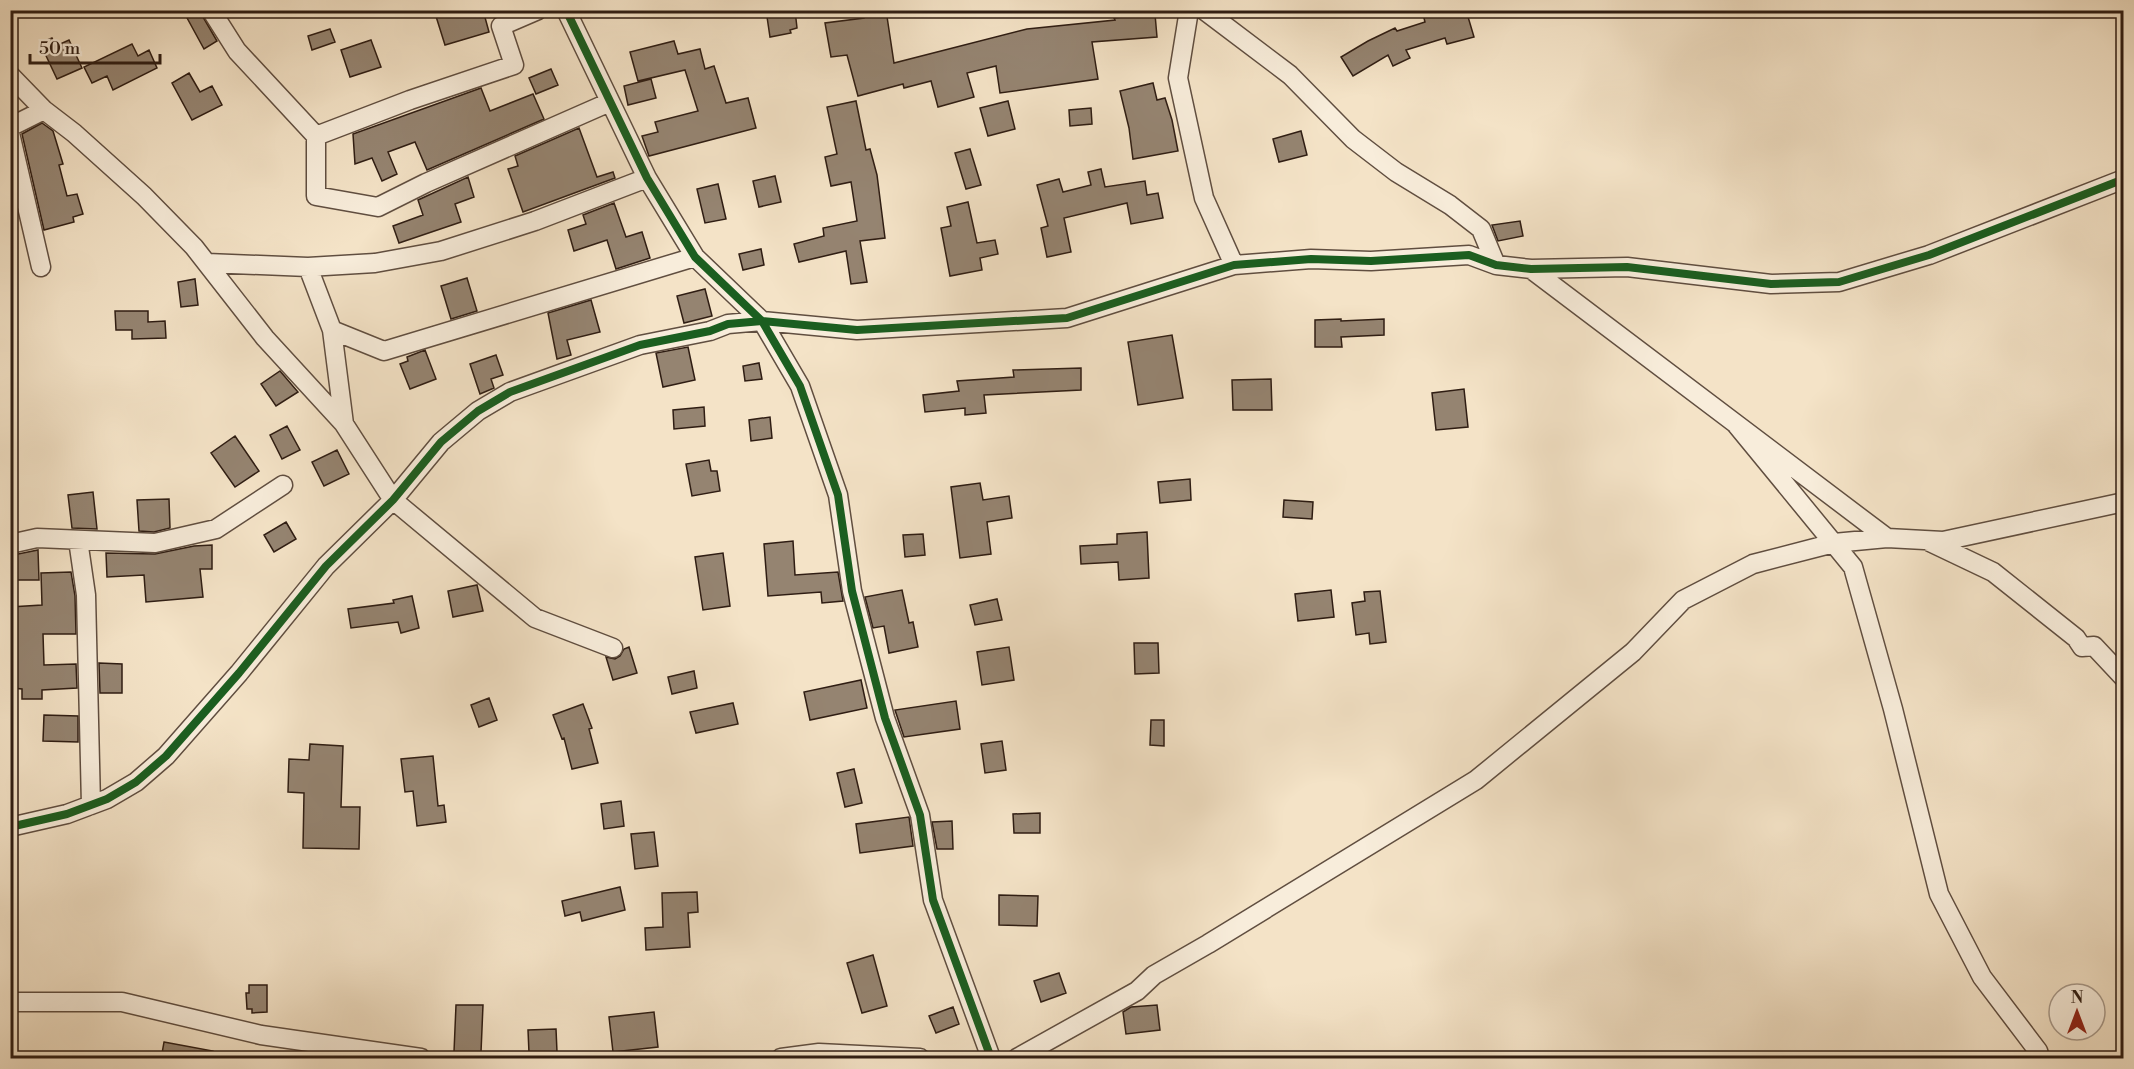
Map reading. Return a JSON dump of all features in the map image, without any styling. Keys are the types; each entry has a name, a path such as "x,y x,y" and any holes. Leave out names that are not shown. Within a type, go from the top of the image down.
{"street":[{"path":"211,10 237,51 316,136 316,196 378,207 426,183 610,102"},
{"path":"316,136 514,64 501,26 538,10"},
{"path":"566,10 647,178 695,257 762,321 800,386 838,495 852,591 885,718 920,815 933,900 991,1059"},
{"path":"1189,10 1178,78 1204,198 1234,265"},
{"path":"1204,10 1290,75 1362,146 1396,172 1450,205 1482,229 1496,265"},
{"path":"10,75 44,110 74,133 144,196 194,247 265,338 344,424 393,500 535,618 613,648"},
{"path":"10,127 44,110"},
{"path":"10,133 41,267"},
{"path":"207,263 308,267 375,263 441,251 535,221 647,178"},
{"path":"10,827 67,814 107,799 136,782 166,756 239,673 326,566 393,500 441,442 478,411 510,392 640,345 710,331 728,324 762,321 857,330 1067,318 1234,265 1311,259 1371,261 1468,255 1496,265 1531,269 1627,267 1771,284 1839,282 1929,255 2124,179"},
{"path":"332,330 384,351 695,257"},
{"path":"308,267 332,330 344,424"},
{"path":"1531,269 1887,538"},
{"path":"1735,423 1853,567 1893,709 1939,894 1982,977 2038,1051 2040,1059"},
{"path":"10,544 38,538 155,543 216,529 283,486"},
{"path":"1017,1059 1137,991 1154,975 1476,780 1630,656 1683,600 1753,564 1833,543 1887,538 1943,541 2124,502"},
{"path":"78,540 86,595 91,805"},
{"path":"1929,541 1994,572 2076,638 2082,647 2094,646 2124,678"},
{"path":"10,1002 122,1002 261,1035 421,1059"},
{"path":"781,1059 819,1053 921,1058"}],"building":[{"path":"199,10 217,41 204,49 186,16"},
{"path":"434,10 483,10 489,32 445,45"},
{"path":"766,10 795,10 797,28 790,30 791,33 770,37"},
{"path":"863,10 886,10 894,63 1027,29 1115,20 1114,18 1139,15 1155,14 1157,37 1092,42 1098,79 1000,93 996,66 967,73 974,97 938,107 931,81 904,88 903,84 858,96 847,55 831,57 825,23 864,18"},
{"path":"1435,10 1466,10 1474,37 1447,44 1445,38 1406,50 1410,58 1393,66 1388,55 1353,76 1341,57 1395,28 1397,31 1425,22 1423,14"},
{"path":"330,29 335,42 312,50 308,36"},
{"path":"52,38 56,46 69,40 82,68 57,79 40,43"},
{"path":"371,40 381,67 350,77 341,50"},
{"path":"674,41 678,54 700,49 705,69 714,66 726,103 748,98 756,128 649,156 642,136 658,132 655,122 698,111 685,70 638,81 630,52"},
{"path":"132,44 138,56 149,50 157,68 113,90 107,76 92,83 84,67"},
{"path":"551,69 558,85 536,94 529,78"},
{"path":"189,73 200,92 212,86 222,105 192,120 172,83"},
{"path":"651,79 656,98 628,105 624,86"},
{"path":"1153,83 1157,100 1165,98 1178,151 1133,159 1129,128 1120,91"},
{"path":"481,88 490,111 533,94 544,119 427,170 415,142 388,152 397,174 382,181 372,158 355,164 353,134"},
{"path":"856,101 866,150 870,149 877,175 885,238 860,241 867,282 851,284 846,251 799,262 794,244 824,236 823,228 857,221 851,182 831,186 825,157 837,154 827,107"},
{"path":"1008,101 1015,129 988,136 980,108"},
{"path":"1091,108 1092,124 1070,126 1069,110"},
{"path":"42,123 53,131 63,164 59,165 67,196 77,194 83,214 73,217 74,222 44,230 22,134"},
{"path":"579,128 597,177 613,172 615,178 523,212 508,169 518,166 515,156"},
{"path":"1301,131 1307,155 1279,162 1273,139"},
{"path":"970,149 981,185 966,189 955,153"},
{"path":"1101,169 1105,187 1145,181 1147,195 1158,193 1163,218 1131,224 1127,203 1064,218 1071,252 1047,257 1041,228 1048,226 1037,185 1059,179 1063,192 1091,185 1088,172"},
{"path":"775,176 781,202 759,207 753,181"},
{"path":"468,177 474,197 455,204 461,222 399,243 393,226 423,215 418,200"},
{"path":"718,184 726,219 705,223 697,189"},
{"path":"968,202 977,243 995,240 998,254 980,258 982,270 950,276 941,228 951,226 947,207"},
{"path":"614,203 626,237 642,232 650,258 616,269 607,240 574,251 568,230 586,224 583,215"},
{"path":"1520,221 1523,236 1498,241 1492,225"},
{"path":"761,249 764,265 743,270 739,254"},
{"path":"467,278 477,311 451,319 441,286"},
{"path":"195,279 198,305 181,307 178,282"},
{"path":"705,289 712,316 684,323 677,296"},
{"path":"591,300 600,332 567,340 571,355 557,359 548,313"},
{"path":"115,311 148,311 148,322 165,321 166,338 132,339 132,330 116,330"},
{"path":"1341,319 1341,321 1384,319 1384,335 1341,337 1342,347 1315,347 1315,320"},
{"path":"1172,335 1183,398 1138,405 1128,342"},
{"path":"688,347 695,380 663,387 656,353"},
{"path":"425,350 436,379 410,389 400,364 408,361 407,357"},
{"path":"496,355 503,375 491,379 494,388 480,394 470,364"},
{"path":"759,363 762,379 745,381 743,366"},
{"path":"1081,368 1081,390 984,395 986,413 965,415 965,408 925,412 923,395 959,391 957,381 1014,377 1013,370"},
{"path":"280,371 298,392 276,406 261,384"},
{"path":"1271,379 1272,410 1233,410 1232,380"},
{"path":"1464,389 1468,427 1436,430 1432,393"},
{"path":"704,407 705,426 674,429 673,410"},
{"path":"770,417 772,438 751,441 749,420"},
{"path":"287,426 300,450 282,459 270,435"},
{"path":"235,436 259,471 235,487 211,453"},
{"path":"337,450 349,474 324,486 312,462"},
{"path":"709,460 711,471 717,471 720,491 692,496 686,464"},
{"path":"1190,479 1191,500 1160,503 1158,482"},
{"path":"980,483 983,500 1009,496 1012,518 987,522 991,554 960,558 951,487"},
{"path":"93,492 97,529 72,528 68,495"},
{"path":"169,499 170,528 154,532 139,531 137,500"},
{"path":"1284,500 1313,502 1312,519 1283,517"},
{"path":"286,522 296,539 274,552 264,535"},
{"path":"1147,532 1149,578 1119,580 1118,562 1081,564 1080,546 1117,544 1117,534"},
{"path":"923,534 925,555 905,557 903,535"},
{"path":"793,541 795,575 838,572 843,601 822,603 821,592 768,596 764,544"},
{"path":"212,545 212,569 200,569 203,597 146,602 144,575 107,577 106,553 155,554 194,546"},
{"path":"38,550 39,580 14,580 13,555"},
{"path":"723,553 730,606 703,610 695,557"},
{"path":"71,572 75,596 76,634 43,634 44,665 76,664 77,688 42,690 42,699 22,699 22,689 12,688 10,607 42,605 41,573"},
{"path":"477,585 483,611 453,617 448,591"},
{"path":"902,590 909,623 913,622 918,647 889,653 884,626 873,628 865,597"},
{"path":"1331,590 1334,617 1298,621 1295,594"},
{"path":"1380,591 1386,642 1370,644 1369,633 1356,635 1352,603 1365,601 1364,592"},
{"path":"412,596 419,628 401,633 398,622 351,628 348,609 394,603 393,600"},
{"path":"997,599 1002,620 975,625 970,605"},
{"path":"1134,643 1158,643 1159,673 1135,674"},
{"path":"629,647 637,673 613,680 606,657 615,659"},
{"path":"1009,647 1014,680 982,685 977,652"},
{"path":"99,663 122,664 122,693 100,693"},
{"path":"694,671 697,688 672,694 668,677"},
{"path":"861,680 867,708 810,720 804,692"},
{"path":"489,698 497,720 479,727 471,705"},
{"path":"956,701 960,729 904,737 895,710"},
{"path":"733,703 738,724 696,733 690,712"},
{"path":"583,704 592,728 589,729 598,763 572,769 564,738 562,739 553,715"},
{"path":"44,715 78,716 78,742 43,741"},
{"path":"1151,720 1164,720 1164,746 1150,745"},
{"path":"1002,741 1006,770 985,773 981,744"},
{"path":"310,744 343,746 341,807 360,807 359,849 303,848 304,793 288,792 289,759 309,760"},
{"path":"433,756 438,806 444,805 446,822 417,826 413,791 405,792 401,759"},
{"path":"854,769 862,803 845,807 837,773"},
{"path":"621,801 624,826 604,829 601,804"},
{"path":"1040,813 1040,833 1014,833 1013,814"},
{"path":"909,817 913,846 860,853 856,824"},
{"path":"952,821 953,849 937,849 932,822"},
{"path":"654,832 658,866 635,869 631,834"},
{"path":"620,887 625,910 582,921 580,912 565,916 562,901"},
{"path":"697,892 698,912 688,913 690,947 646,950 645,928 663,927 662,893"},
{"path":"999,895 1038,896 1037,926 999,925"},
{"path":"873,955 887,1006 862,1013 847,963"},
{"path":"1059,973 1066,993 1041,1002 1034,981"},
{"path":"249,985 267,985 267,1012 252,1013 252,1009 247,1009 246,993 249,993"},
{"path":"456,1005 483,1005 481,1052 454,1052"},
{"path":"1157,1005 1160,1030 1126,1034 1123,1012 1131,1007"},
{"path":"953,1007 959,1024 936,1033 929,1016"},
{"path":"654,1012 658,1047 613,1052 609,1017"},
{"path":"556,1029 557,1052 529,1053 528,1030"},
{"path":"164,1042 213,1051 212,1059 161,1059"}],"cycle path":[{"path":"566,10 647,178 695,257 762,321 800,386 838,495 852,591 885,718 920,815 933,900 991,1058"},
{"path":"10,827 67,814 107,799 136,782 166,756 239,673 326,566 393,500 441,442 478,411 510,392 640,345 710,331 728,324 762,321 857,330 1067,318 1234,265 1311,259 1371,261 1469,255 1496,265 1531,269 1627,267 1771,284 1839,282 1929,255 2124,179"}]}
